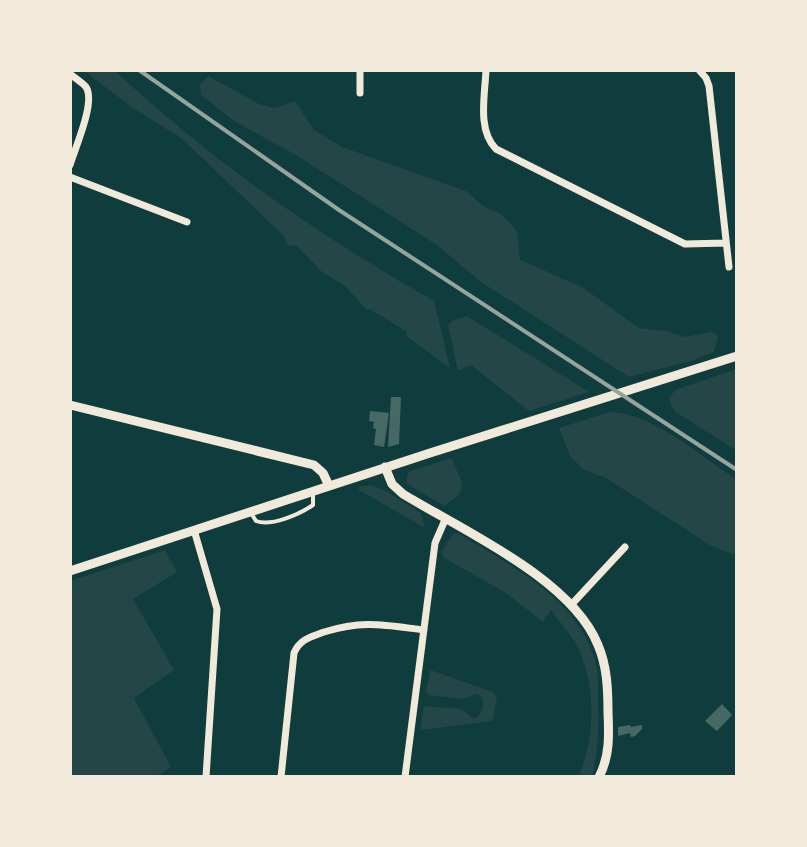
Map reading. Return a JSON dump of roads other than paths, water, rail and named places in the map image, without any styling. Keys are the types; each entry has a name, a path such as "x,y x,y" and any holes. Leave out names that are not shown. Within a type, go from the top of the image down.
{"street":[{"path":"360,70 360,93"},
{"path":"486,70 485,130 487,140 496,149 685,244 726,243"},
{"path":"699,70 709,86 729,267"},
{"path":"70,74 85,86 89,96 70,165"},
{"path":"70,177 187,222"},
{"path":"70,571 737,356"},
{"path":"70,405 314,465 323,473 329,486"},
{"path":"385,467 396,489 517,563 572,604 591,631 602,657 608,689 606,764 599,777"},
{"path":"405,777 435,543 445,520"},
{"path":"194,530 217,609 206,777"},
{"path":"572,604 625,547"},
{"path":"281,777 294,653 298,644 306,638 351,624 424,630"}],"lane":[{"path":"251,511 261,524 282,518 313,505 312,491"}],"railway":[{"path":"139,70 339,210 737,470"}]}
